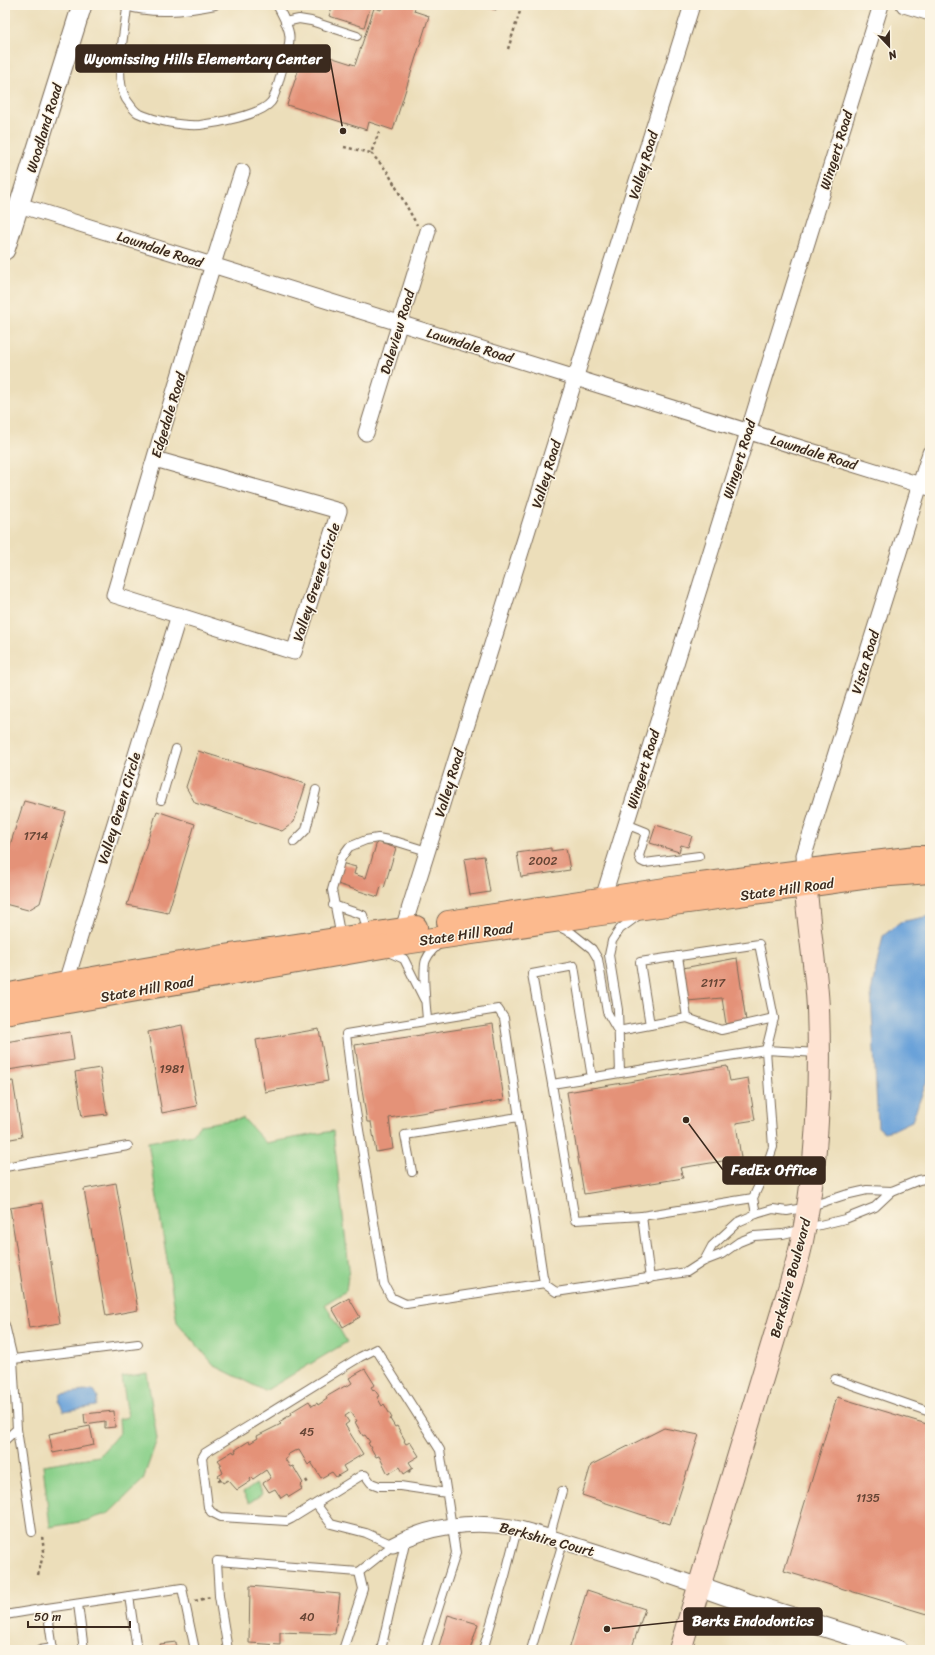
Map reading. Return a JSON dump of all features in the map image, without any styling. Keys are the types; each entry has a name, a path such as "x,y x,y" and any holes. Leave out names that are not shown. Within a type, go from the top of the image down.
{"main road":[{"name":"State Hill Road","path":"404,936 451,937 549,922 602,906 650,908 917,857 930,857"},
{"name":"State Hill Road","path":"5,995 66,992 404,936 602,906 805,879 930,872"},
{"name":"Berkshire Boulevard","path":"680,1650 786,1299 800,1248 808,1208 816,1133 819,1053 815,975 805,879"},
{"name":"State Hill Road","path":"5,1013 66,992 250,951 341,938 374,941"}],"street":[{"name":"Woodland Road","path":"5,250 82,5"},
{"name":"Valley Road","path":"404,936 427,851 692,5"},
{"name":"Wingert Road","path":"602,906 626,824 881,5"},
{"path":"904,5 930,13"},
{"name":"Edgedale Road","path":"179,615 114,595 212,265 242,172"},
{"name":"Lawndale Road","path":"20,205 925,487"},
{"name":"Daleview Road","path":"366,433 400,324 422,228"},
{"name":"Vista Road","path":"805,879 804,855 925,487 930,453"},
{"name":"Valley Greene Circle","path":"154,459 339,511 294,652 179,615"},
{"name":"Valley Green Circle","path":"66,992 179,615"},
{"name":"Berkshire Court","path":"392,1545 406,1537 429,1530 452,1526 475,1524 517,1528 643,1566 699,1586"},
{"path":"699,1586 744,1602 898,1650"}],"lane":[{"path":"215,5 189,10 155,12 125,6 121,67 122,86 126,99 137,112 162,121 200,125 234,119 256,113 271,102 290,47 290,35 276,5"},
{"path":"285,22 299,19 311,21 357,36"},
{"path":"161,800 176,749"},
{"path":"294,842 306,830 316,790"},
{"path":"626,824 646,832 639,856 641,861 646,863 699,856"},
{"path":"341,938 332,890 341,858 349,847 366,840 378,838 398,842 427,851"},
{"path":"334,905 363,915 374,941 404,959 425,1001"},
{"path":"620,1073 618,1010 609,955 612,941 620,929 650,908"},
{"path":"549,922 572,933 592,949 598,959 607,1012 618,1031"},
{"path":"426,1020 426,961 436,946 451,937"},
{"path":"650,1025 640,962 759,944 774,1018 766,1050 773,1147 764,1174 753,1198 756,1214"},
{"path":"678,956 687,1018"},
{"path":"592,1078 574,966 532,974 575,1220 642,1216 753,1198"},
{"path":"545,1283 406,1304 391,1297 384,1284 346,1034 498,1009 504,1018 543,1277 545,1283 546,1286 556,1292 650,1279 687,1272 704,1260 722,1254 739,1242 754,1236 783,1234 845,1219 875,1207 892,1191 919,1180 930,1178"},
{"path":"618,1031 687,1018 721,1030 774,1018"},
{"path":"552,1084 766,1050 819,1053"},
{"path":"412,1172 404,1135 519,1117"},
{"path":"5,1167 128,1146"},
{"path":"704,1260 712,1246 738,1222 756,1214 773,1209 787,1211 808,1208 845,1195 867,1190 892,1191"},
{"path":"642,1216 650,1279"},
{"path":"5,1325 17,1429 32,1532"},
{"path":"9,1359 138,1344"},
{"path":"425,1650 456,1553 447,1493 439,1446 376,1349 360,1357 205,1453 202,1458 208,1507 215,1515 221,1517 287,1521 362,1474 365,1475 372,1483 379,1486 400,1486 447,1493"},
{"path":"835,1379 930,1412"},
{"path":"5,1440 17,1429"},
{"path":"531,1650 556,1540 562,1491"},
{"path":"228,1650 219,1596 216,1561 359,1572 392,1545 366,1532 331,1524 316,1504"},
{"path":"483,1650 505,1576 517,1528"},
{"path":"381,1650 406,1537"},
{"path":"343,1650 363,1588 359,1572"},
{"path":"5,1615 182,1588 195,1650"},
{"path":"129,1596 137,1650"},
{"path":"78,1604 84,1650"},
{"path":"40,1650 53,1649 47,1608"}],"path":[{"path":"508,49 522,5"},
{"path":"371,153 379,132"},
{"path":"344,147 371,153 387,171 422,228"},
{"path":"306,1480 309,1485"},
{"path":"38,1575 44,1551 43,1542"},
{"path":"185,1603 219,1596"}],"green space":[{"path":"243,1118 266,1143 333,1131 349,1268 346,1291 325,1304 347,1342 265,1391 215,1366 177,1322 148,1142 193,1134 200,1125"},
{"path":"147,1373 157,1439 143,1480 109,1513 85,1521 50,1527 43,1465 99,1456 120,1432 119,1419 128,1417 122,1377"},
{"path":"256,1484 262,1494 249,1503 243,1493"}],"water":[{"path":"930,916 930,1073 912,1121 893,1130 884,1132 878,1127 871,992 883,936 900,922"},
{"path":"93,1390 98,1397 96,1406 64,1411 59,1402 61,1394"}],"building":[{"path":"333,5 371,5 364,27 329,16"},
{"path":"383,5 416,5 414,11 429,16 393,130 369,122 367,130 287,105 305,49 355,65 374,8 381,10"},
{"path":"481,5 497,5 496,10"},
{"path":"198,751 306,784 294,822 282,831 195,803 186,787"},
{"path":"24,801 66,812 40,903 28,910 5,904 5,861"},
{"path":"157,811 195,824 168,913 127,905"},
{"path":"656,825 692,836 688,847 681,845 679,852 650,843"},
{"path":"377,842 396,848 384,888 381,887 378,897 334,883 341,863 356,867 354,874 366,878"},
{"path":"551,848 551,851 566,849 570,870 521,877 517,853"},
{"path":"484,856 490,892 470,895 464,859"},
{"path":"737,958 746,1021 726,1024 722,998 687,1001 683,968"},
{"path":"493,1024 504,1100 389,1118 393,1149 376,1152 371,1122 367,1122 355,1045"},
{"path":"182,1025 197,1106 162,1113 148,1032"},
{"path":"319,1029 328,1081 265,1092 256,1040"},
{"path":"70,1032 74,1060 8,1070 5,1042"},
{"path":"727,1066 730,1081 748,1078 755,1120 736,1123 741,1158 680,1168 683,1178 584,1194 567,1092"},
{"path":"100,1068 107,1114 82,1117 75,1072"},
{"path":"13,1081 22,1137 5,1140 5,1082"},
{"path":"116,1183 138,1310 106,1316 84,1189"},
{"path":"42,1203 60,1323 29,1328 10,1208"},
{"path":"349,1298 360,1317 343,1327 332,1308"},
{"path":"365,1369 375,1385 371,1387 379,1396 377,1397 382,1406 384,1404 392,1418 390,1419 395,1427 397,1426 406,1444 410,1442 419,1456 409,1462 413,1468 404,1474 400,1467 388,1474 379,1456 376,1457 368,1443 370,1442 365,1435 363,1436 355,1422 357,1421 351,1412 345,1416 349,1422 345,1425 363,1454 343,1466 346,1471 336,1477 332,1472 321,1478 311,1462 308,1465 299,1450 296,1450 287,1455 288,1457 285,1459 290,1467 293,1466 303,1483 300,1486 302,1489 289,1497 287,1494 281,1498 275,1489 269,1492 263,1483 271,1478 266,1470 253,1479 252,1477 250,1479 251,1481 237,1490 228,1480 223,1483 218,1476 223,1473 220,1466 222,1465 218,1460 233,1451 234,1453 236,1452 235,1450 249,1441 250,1443 258,1438 257,1436 281,1424 279,1422 292,1414 291,1412 309,1401 312,1406 317,1403 318,1405 327,1399 326,1397 352,1383 349,1378"},
{"path":"837,1397 930,1425 930,1615 784,1571"},
{"path":"114,1411 115,1427 105,1428 105,1421 85,1424 84,1414"},
{"path":"90,1426 94,1445 53,1453 49,1434"},
{"path":"664,1428 699,1435 670,1524 582,1495 591,1465"},
{"path":"250,1586 340,1594 335,1634 280,1632 280,1645 249,1643"},
{"path":"587,1590 645,1609 631,1650 569,1650"},
{"path":"448,1615 478,1624 470,1650 438,1650"},
{"path":"176,1642 177,1650 161,1650 160,1644"}],"place":[{"name":"Wyomissing Hills Elementary Center","path":"343,131"},
{"name":"FedEx Office","path":"686,1120"},
{"name":"Berks Endodontics","path":"607,1629"}]}
